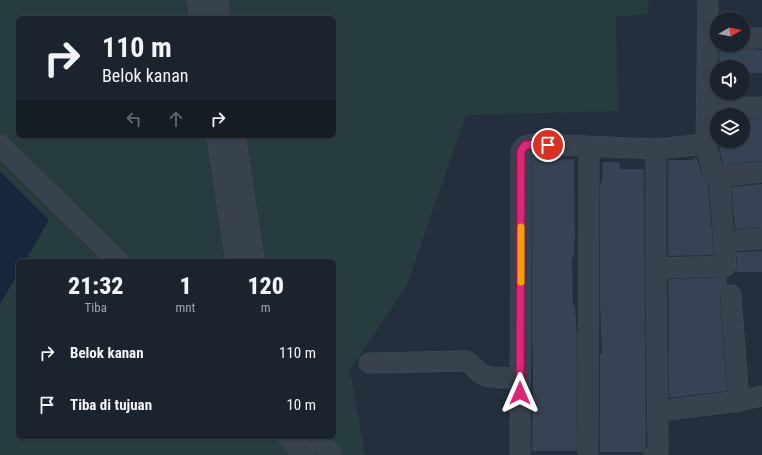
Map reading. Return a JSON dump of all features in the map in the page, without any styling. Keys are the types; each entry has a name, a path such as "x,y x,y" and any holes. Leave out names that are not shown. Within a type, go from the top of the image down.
{"street":[{"path":"197,0 200,16"},
{"path":"217,0 220,16"},
{"path":"708,0 710,18"},
{"path":"750,38 762,38"},
{"path":"711,52 706,108 706,144 713,174 716,177 762,172"},
{"path":"706,108 762,107"},
{"path":"219,138 230,163 254,259"},
{"path":"236,138 230,163 236,259"},
{"path":"520,455 521,151 525,145 534,144 656,149 706,144"},
{"path":"0,145 116,259"},
{"path":"588,455 589,147"},
{"path":"654,455 658,452 656,149"},
{"path":"656,268 726,266 719,176"},
{"path":"724,241 762,240"},
{"path":"731,295 739,400"},
{"path":"369,363 466,361 471,363 485,376 520,378"},
{"path":"658,411 762,396"},
{"path":"290,439 304,455"},
{"path":"317,439 332,455"}],"green space":[{"path":"0,0 649,0 648,14 616,17 618,111 466,115 407,285 350,370 365,455 0,455 0,304 16,276 16,439 336,439 336,259 26,259 49,220 0,172"}],"water":[{"path":"0,172 49,220 26,259 16,259 16,276 0,304"}],"building":[{"path":"750,49 762,50 762,73 750,73 750,60 719,60 719,52 750,52"},
{"path":"762,118 762,161 723,165 719,148 750,148 750,119"},
{"path":"532,156 553,156 553,160 574,159 575,241 574,257 572,257 573,305 575,305 577,336 577,451 532,451"},
{"path":"693,158 697,158 702,176 708,185 714,255 668,256 668,160 693,160"},
{"path":"603,162 619,162 620,169 644,169 646,447 643,452 600,452 600,354 602,354 600,303 600,183 602,183"},
{"path":"762,184 762,228 735,229 731,187"},
{"path":"762,251 762,272 736,272 736,252"},
{"path":"727,277 727,285 721,290 720,296 727,391 669,398 668,279"}],"slow traffic":[{"path":"521,227 521,282"}],"route":[{"path":"520,393 521,151 525,145 548,145"}]}
